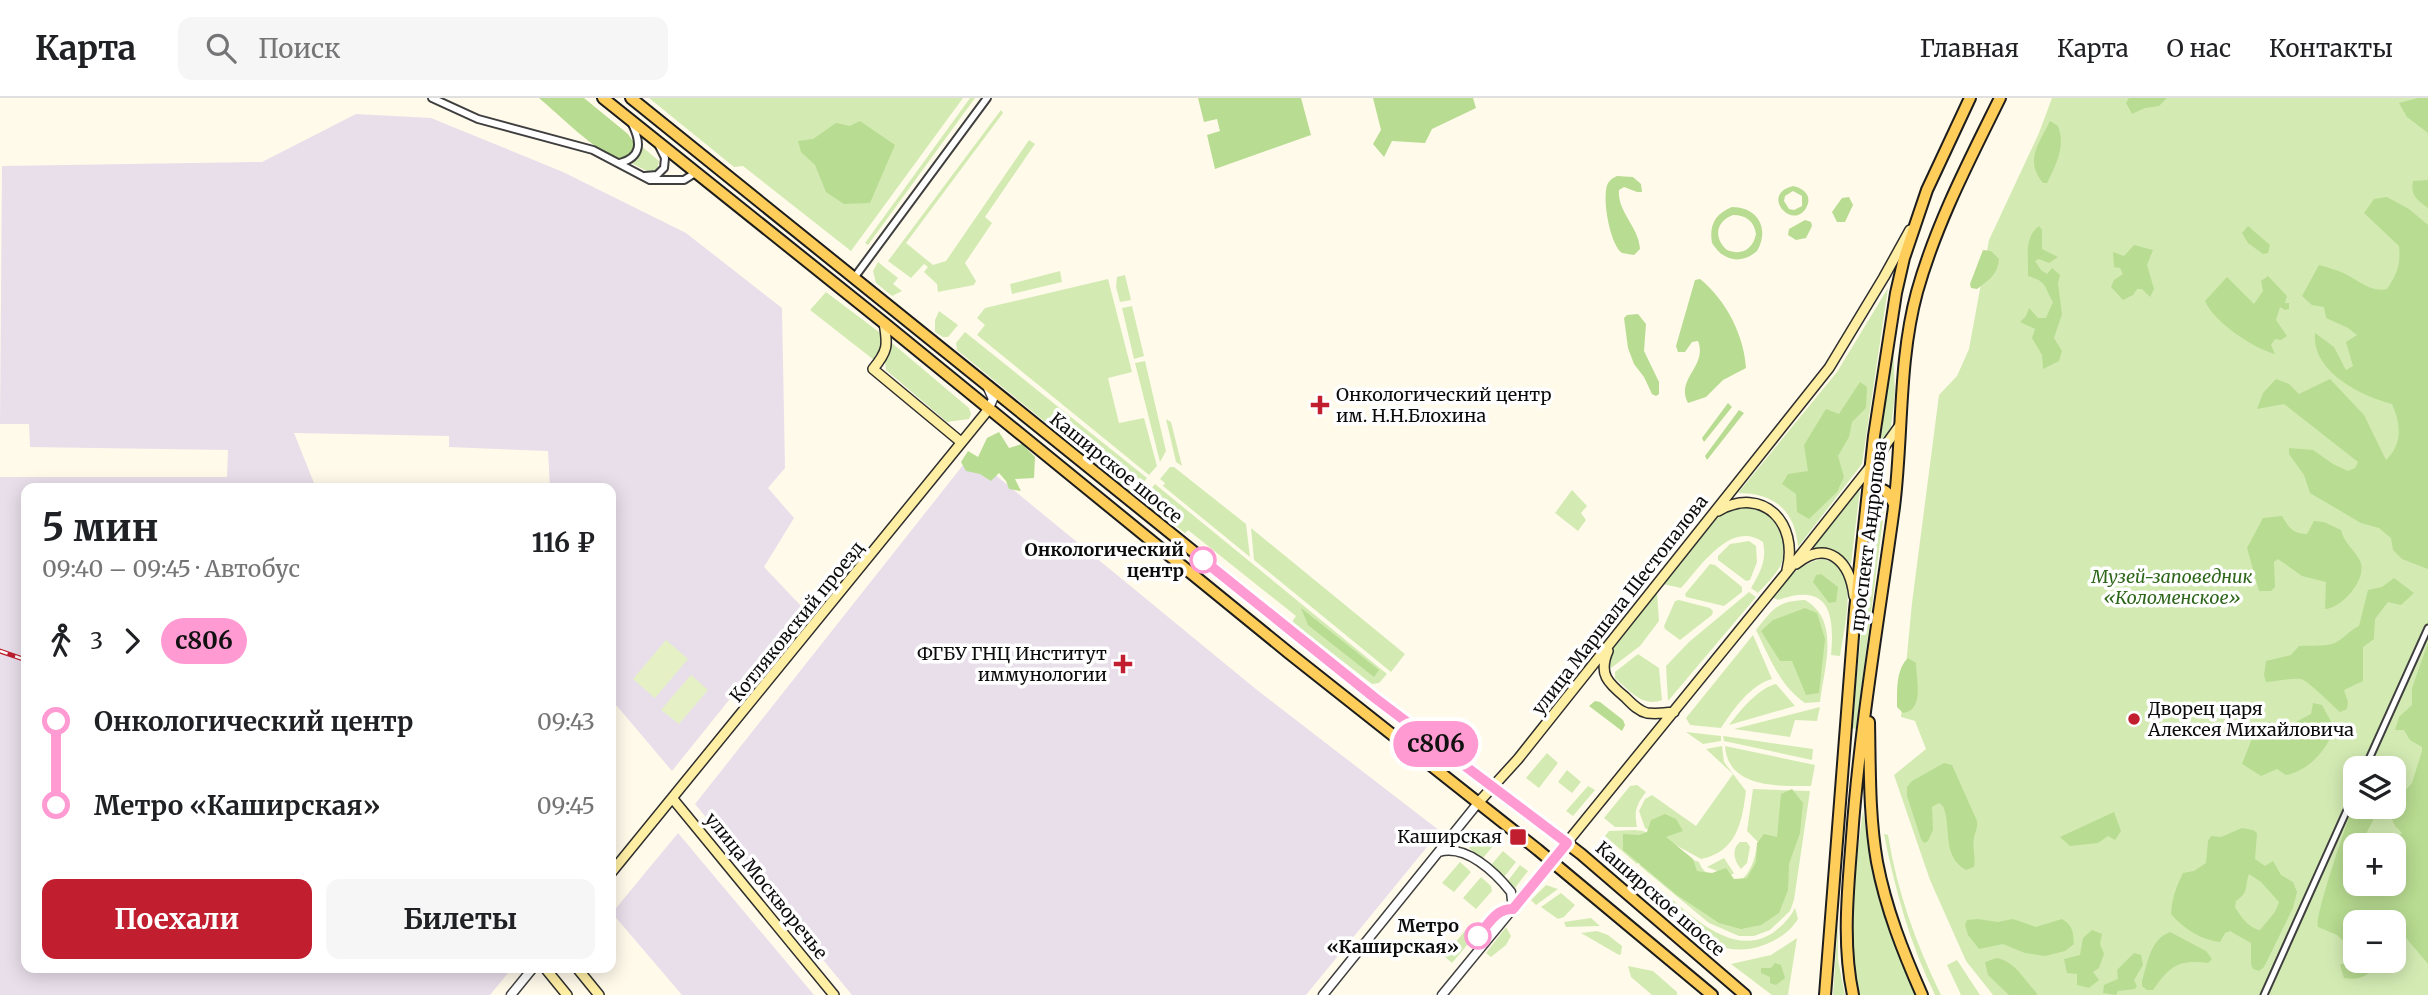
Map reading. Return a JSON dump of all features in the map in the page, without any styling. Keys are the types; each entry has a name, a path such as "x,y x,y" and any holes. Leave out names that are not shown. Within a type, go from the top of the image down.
{"main road":[{"name":"Каширское шоссе","path":"603,98 1552,861 1712,995"},
{"name":"Каширское шоссе","path":"631,98 1364,690 1567,843 1745,995"},
{"name":"проспект Андропова","path":"1825,995 1855,610 1870,467 1896,293 1917,216 1970,98"},
{"name":"проспект Андропова","path":"1853,995 1848,957 1848,892 1856,785 1894,504 1909,334 1916,294 1950,201 2000,98"},
{"name":"улица Маршала Шестопалова","path":"1478,803 1518,759 1829,368 1917,216"},
{"path":"884,323 886,351 873,369 961,442"},
{"name":"Котляковский проезд","path":"616,867 988,410"},
{"path":"1552,861 1787,572 1870,467 1900,424"},
{"path":"1866,502 1877,489 1886,491 1894,504"},
{"path":"1713,513 1729,504 1742,502 1772,512 1783,522 1789,537 1790,560 1787,572"},
{"path":"1787,572 1802,559 1811,556 1829,554 1837,558 1849,572 1855,610"},
{"path":"1614,638 1603,662 1611,686 1641,711 1674,712"},
{"path":"1869,679 1870,782 1877,862 1902,951 1922,995"},
{"name":"улица Москворечье","path":"673,799 834,995"},
{"path":"549,973 567,995"},
{"path":"581,973 599,995"},
{"path":"1721,975 1752,995"}],"street":[{"path":"432,98 478,120 593,150 650,180 684,180 695,173"},
{"path":"854,278 987,98"},
{"path":"620,163 632,158 637,152 637,135 630,120"},
{"path":"641,175 657,175 664,169 664,158 657,141"},
{"path":"987,386 993,399 988,410"},
{"path":"2370,756 2428,628"},
{"name":"улица Маршала Шестопалова","path":"1323,995 1478,803"},
{"path":"2264,995 2343,819"},
{"path":"1439,852 1457,850 1483,866 1511,892 1513,909"},
{"path":"1442,995 1552,861"},
{"path":"511,995 529,973"}],"shaded area":[{"path":"356,114 431,118 563,172 686,233 782,308 785,468 768,488 794,518 764,567 803,608 672,771 616,705 616,483 550,483 548,451 449,447 449,436 294,433 314,483 21,483 21,973 508,973 490,995 0,995 0,477 227,477 228,450 30,447 29,424 0,424 2,166 262,162"},
{"path":"971,455 1257,690 1440,831 1306,995 852,995 695,804"},
{"path":"678,833 814,995 682,995 616,918 616,908"}],"green space":[{"path":"539,98 584,98 628,134 634,143 633,151 622,158 610,155 589,141"},
{"path":"649,98 963,98 851,251 743,166 734,167"},
{"path":"970,98 975,98 868,245 865,243"},
{"path":"1198,98 1301,98 1311,135 1215,169 1207,135 1220,131 1217,119 1204,122"},
{"path":"1373,98 1473,98 1476,108 1432,129 1425,143 1392,141 1384,157 1373,144 1381,130"},
{"name":"Музей-заповедник «Коломенское»","path":"2052,98 2428,98 2428,995 1993,995 1966,961 1930,880 1894,775 1926,749 1915,721 1901,717 1912,603 1939,395 1957,376 1969,349 1989,240 2039,133"},
{"path":"2129,98 2167,98 2159,106 2132,114 2126,103"},
{"path":"2428,98 2428,133 2407,117 2399,103"},
{"path":"1001,110 1003,113 906,243 933,265 946,261 1029,140 1035,144 985,217 992,223 965,263 976,281 974,285 938,292 937,284 924,272 928,267 924,264 911,278 888,261"},
{"path":"860,121 895,145 870,203 844,204 826,192 815,165 801,152 798,141 813,139 836,123 850,126"},
{"path":"2050,121 2058,126 2061,141 2057,162 2047,183 2043,183 2037,175 2034,159"},
{"path":"640,145 659,161 657,171 649,172 631,163 638,158"},
{"path":"1617,176 1633,177 1641,184 1642,192 1624,187 1619,190 1621,205 1639,241 1640,249 1634,255 1622,253 1618,248 1608,220 1606,189 1609,182"},
{"path":"2428,180 2428,208 2415,197 2412,186 2413,181"},
{"path":"1793,186 1806,193 1808,202 1802,213 1795,216 1782,209 1779,197 1783,191","holes":["1793,191 1802,196 1802,206 1794,210 1789,209 1784,201 1785,196"]},
{"path":"1849,197 1853,205 1845,222 1837,222 1832,212 1842,198"},
{"path":"2387,197 2409,209 2428,225 2428,569 2402,559 2393,550 2391,538 2379,528 2361,523 2310,493 2304,475 2289,454 2289,448 2313,450 2348,471 2355,468 2358,462 2284,404 2257,409 2263,393 2276,379 2289,384 2299,394 2330,379 2364,415 2386,460 2392,454 2398,441 2399,426 2392,404 2366,395 2340,380 2321,359 2316,347 2315,333 2334,347 2346,370 2353,366 2346,342 2357,335 2326,318 2324,307 2312,305 2302,296 2319,265 2341,272 2369,287 2387,289 2398,269 2399,246 2364,213 2374,199"},
{"path":"1732,207 1749,211 1755,215 1762,227 1761,243 1757,251 1745,258 1727,257 1712,243 1714,221","holes":["1738,215 1751,222 1756,234 1746,250 1732,252 1723,245 1718,230 1723,221"]},
{"path":"1805,220 1811,222 1812,226 1806,238 1796,240 1788,235 1789,229"},
{"path":"2039,226 2042,230 2042,249 2058,257 2049,263 2039,259 2035,261 2047,274 2052,268 2060,275 2058,283 2062,314 2054,338 2062,351 2059,361 2043,369 2042,355 2032,338 2035,329 2020,322 2029,308 2038,318 2046,318 2053,302 2042,283 2028,276 2029,243"},
{"path":"2248,226 2270,245 2268,253 2263,254 2248,243 2242,233"},
{"path":"2134,245 2153,250 2147,265 2154,289 2150,297 2142,289 2137,289 2133,295 2123,300 2111,287 2114,280 2123,274 2120,268 2114,267 2113,252 2124,256"},
{"path":"1983,250 1991,251 1999,259 1998,264 1989,280 1977,289 1971,288 1970,284"},
{"path":"878,262 898,278 893,284 902,291 892,296 876,283 873,271"},
{"path":"1060,271 1062,282 1012,294 1010,284"},
{"path":"1125,275 1131,300 1120,302 1116,287 1117,277"},
{"path":"2268,276 2287,296 2285,303 2289,303 2289,309 2280,307 2276,320 2287,336 2281,340 2275,339 2271,345 2275,354 2235,333 2216,317 2205,301 2227,277 2254,304 2263,291 2261,281"},
{"path":"1108,279 1132,372 1108,378 1119,423 1144,418 1157,466 1149,475 977,335 985,325 977,318 985,308"},
{"path":"1700,279 1718,297 1732,319 1742,343 1746,368 1723,380 1706,397 1688,403 1685,387 1700,350 1698,341 1692,342 1685,352 1678,352 1676,346 1695,280"},
{"path":"1888,288 1862,464 1798,547 1792,523 1780,506 1762,496 1738,493 1837,372"},
{"path":"826,292 879,332 883,341 874,360 810,310"},
{"path":"1132,306 1144,356 1134,359 1122,308"},
{"path":"939,311 958,325 948,337 935,332 935,320"},
{"path":"1638,314 1646,324 1644,351 1659,382 1659,394 1656,396 1652,394 1634,364 1628,348 1624,318"},
{"path":"965,332 1147,478 1136,492 1131,492 957,350 956,343"},
{"path":"892,343 969,408 969,419 947,422 886,370 885,360"},
{"path":"1893,344 1895,393 1891,427 1881,442 1879,441"},
{"path":"1145,361 1166,451 1160,462 1135,363"},
{"path":"1860,382 1867,387 1866,408 1852,422 1849,437 1838,456 1844,477 1837,492 1809,519 1797,512 1796,494 1782,484 1788,474 1808,471 1804,445 1826,409 1839,414"},
{"path":"1728,403 1732,407 1704,442 1702,438"},
{"path":"1739,410 1744,413 1707,460 1705,456"},
{"path":"1166,419 1171,422 1182,466 1176,462"},
{"path":"999,432 1009,448 1022,444 1035,457 1034,478 1015,479 1021,491 1009,489 999,473 991,481 980,474 966,471 961,462 968,451 978,457 987,438"},
{"path":"1170,467 1174,467 1246,524 1250,557 1163,486 1165,483 1160,479"},
{"path":"1155,484 1387,674 1379,683 1372,684 1292,622 1296,616 1188,530 1185,533 1145,503 1144,498"},
{"path":"1860,489 1851,564 1834,550 1812,549"},
{"path":"1572,490 1587,506 1581,513 1586,520 1578,531 1555,513"},
{"path":"1876,494 1882,495 1885,504 1856,729 1851,728"},
{"path":"1738,507 1760,511 1769,516 1777,522 1785,540 1780,566 1758,593 1751,588 1762,566 1764,549 1763,542 1751,537 1739,537 1717,548 1681,588 1663,584 1718,517"},
{"path":"2282,516 2289,527 2298,533 2307,534 2314,521 2324,522 2341,530 2359,559 2361,574 2353,590 2339,603 2325,609 2326,582 2302,576 2278,559 2274,562 2275,587 2271,591 2259,591 2247,548 2263,518"},
{"path":"1251,528 1405,654 1391,672 1254,560"},
{"path":"1749,541 1756,546 1757,562 1750,580 1746,581 1718,560 1718,556 1730,544"},
{"path":"1822,559 1835,564 1845,577 1848,599 1840,656 1831,655 1829,614 1818,598 1795,595 1778,600 1772,597 1799,568"},
{"path":"1710,564 1715,565 1742,587 1742,592 1724,606 1686,597 1685,594"},
{"path":"1821,574 1838,587 1836,602 1829,603 1813,582 1816,575"},
{"path":"2394,578 2414,593 2401,605 2388,602 2375,619 2374,639 2363,647 2363,681 2344,690 2347,709 2340,712 2301,679 2266,682 2266,661 2291,655 2299,646 2335,643 2359,626 2368,590 2382,587"},
{"path":"1657,592 1659,621 1640,646 1607,671 1615,643"},
{"path":"1749,592 1756,597 1668,701 1666,666 1689,642"},
{"path":"1805,600 1816,609 1827,632 1827,660 1820,702 1805,703 1788,688 1756,630 1776,607"},
{"path":"1675,601 1713,611 1712,615 1680,640 1664,626"},
{"path":"1301,608 1379,670 1374,677 1308,625"},
{"path":"1805,608 1817,613 1825,639 1819,693 1806,695 1792,661 1780,661 1761,631 1773,620"},
{"path":"1753,635 1772,679 1749,692 1721,728 1690,725 1686,718"},
{"path":"666,640 688,659 655,698 633,679"},
{"path":"2428,643 2428,964 2406,938 2406,910 2343,910 2343,941 2318,927 2321,906 2343,836 2343,896 2406,896 2406,833 2402,833 2392,819 2406,819 2406,790 2412,783 2422,751 2422,747 2410,740 2404,730 2395,730 2399,717 2412,705 2412,688"},
{"path":"1638,654 1659,668 1662,700 1642,700 1615,678 1615,672"},
{"path":"1908,658 1916,663 1918,693 1914,706 1903,713 1897,707 1897,687 1901,668"},
{"path":"691,675 708,690 679,724 661,710"},
{"path":"1776,684 1795,706 1729,725 1756,695"},
{"path":"1595,701 1623,720 1625,725 1622,731 1589,706"},
{"path":"2313,703 2322,705 2334,727 2328,743 2310,764 2286,775 2277,769 2261,776 2242,764 2255,731 2270,722 2288,726 2311,714"},
{"path":"1820,707 1817,721 1795,720 1790,737 1734,729"},
{"path":"1686,732 1721,736 1721,741 1703,744"},
{"path":"1723,736 1813,749 1812,760 1724,741"},
{"path":"1722,746 1724,762 1746,791 1742,814 1736,834 1730,843 1723,850 1701,859 1645,828 1639,811 1645,799 1652,795 1696,826 1733,774 1706,749"},
{"path":"1725,746 1815,765 1811,786 1771,785 1745,778 1728,760"},
{"path":"1547,753 1558,763 1539,788 1526,778"},
{"path":"1944,763 1952,765 1977,821 1974,867 1966,870 1958,864 1950,849 1943,806 1939,803 1932,807 1933,830 1928,841 1924,843 1907,796 1907,787 1912,781"},
{"path":"1567,770 1581,782 1572,793 1558,782"},
{"path":"1637,785 1646,792 1637,808 1637,827 1615,827 1604,818 1630,786"},
{"path":"1588,786 1595,790 1573,816 1566,811"},
{"path":"1753,789 1810,791 1794,900 1790,911 1770,930 1754,936 1739,936 1709,923 1639,865 1664,842 1683,856 1699,862 1710,875 1740,882 1750,869 1757,845 1762,841 1757,841 1747,831"},
{"path":"1792,789 1803,803 1800,833 1789,864 1788,890 1779,913 1761,925 1741,929 1719,923 1677,895 1623,850 1623,834 1639,835 1647,832 1651,820 1665,814 1676,819 1683,831 1666,837 1693,859 1697,871 1712,873 1726,868 1734,879 1747,878 1756,862 1757,843 1764,834 1777,837 1781,794"},
{"path":"1863,811 1872,865 1887,920 1917,995 1858,995 1852,926"},
{"path":"2114,812 2121,831 2115,840 2108,836 2098,843 2070,846 2060,837"},
{"path":"2349,819 2374,819 2366,833 2344,833"},
{"path":"2242,828 2253,830 2257,833 2255,859 2265,866 2273,861 2281,875 2293,882 2297,892 2293,908 2264,967 2259,971 2253,969 2251,964 2251,943 2230,931 2225,933 2220,942 2206,939 2181,924 2171,914 2172,903 2183,873 2194,871 2206,863 2208,841 2211,836 2221,837","holes":["2249,874 2261,882 2279,902 2275,912 2260,930 2249,925 2235,907 2236,901 2245,892"]},
{"path":"1635,830 1662,840 1637,864 1605,836 1609,831"},
{"path":"1481,834 1494,845 1482,859 1469,848"},
{"path":"1884,834 1888,835 1909,917 1941,995 1935,995 1911,936 1898,896"},
{"path":"1740,842 1747,842 1750,847 1747,863 1741,869 1735,855 1735,848"},
{"path":"1503,851 1516,862 1504,877 1490,866"},
{"path":"1724,858 1734,873 1730,876 1707,867"},
{"path":"1460,862 1471,872 1454,892 1442,883"},
{"path":"1520,865 1528,871 1515,888 1507,882"},
{"path":"1481,877 1491,886 1492,891 1476,909 1463,898"},
{"path":"1653,883 1709,928 1741,941 1758,940 1774,932 1795,908 1798,919 1787,932 1769,943 1747,949 1731,949 1701,938 1649,897 1652,893 1647,889"},
{"path":"1546,885 1558,889 1536,905 1531,900"},
{"path":"1561,893 1575,905 1564,917 1558,919 1541,907"},
{"path":"1591,918 1600,926 1566,927 1564,922"},
{"path":"2013,919 2036,927 2062,919 2072,929 2074,944 2065,951 2045,956 2025,953 2003,944 1979,949 1968,935 1965,925 1967,920 1998,922"},
{"path":"1838,923 1838,960 1845,995 1833,995"},
{"path":"1469,926 1477,933 1452,963 1444,956"},
{"path":"1506,927 1511,936 1506,945 1491,957 1486,953"},
{"path":"2092,930 2102,934 2100,944 2104,954 2099,968 2093,972 2099,980 2089,988 2077,985 2077,974 2067,973 2064,959 2080,955 2083,938"},
{"path":"1597,931 1608,935 1622,946 1621,954 1581,933"},
{"path":"2170,932 2206,951 2212,959 2208,963 2182,963 2170,970 2153,990 2147,990 2142,986 2142,981 2151,952 2158,940"},
{"path":"1797,938 1788,995 1772,995 1731,964 1771,955"},
{"path":"2134,953 2141,955 2143,965 2134,980 2137,986 2135,989 2118,991 2116,995 2103,993 2104,985 2118,979 2117,970"},
{"path":"1997,958 2014,967 2037,995 2009,995 1988,975 1985,962"},
{"path":"1957,960 1980,995 1961,995 1947,965"},
{"path":"1775,963 1781,965 1785,978 1776,985 1770,983 1770,977 1761,973 1761,968 1771,968"},
{"path":"2343,964 2343,973 2368,973 2355,979 2344,978 2340,965"},
{"path":"1628,966 1653,971 1677,992 1677,995 1652,995 1631,977"}],"railway":[{"path":"0,651 21,658"}],"bus line":[{"name":"с806","path":"1203,560 1375,698 1567,843 1513,909 1503,909 1478,936"}],"place":[{"name":"Онкологический центр им. Н.Н.Блохина","path":"1320,405"},
{"name":"Онкологический центр","path":"1203,560"},
{"name":"ФГБУ ГНЦ Институт иммунологии","path":"1123,664"},
{"name":"Дворец царя Алексея Михайловича","path":"2134,719"},
{"name":"Каширская","path":"1518,837"},
{"name":"Метро «Каширская»","path":"1478,936"}]}
